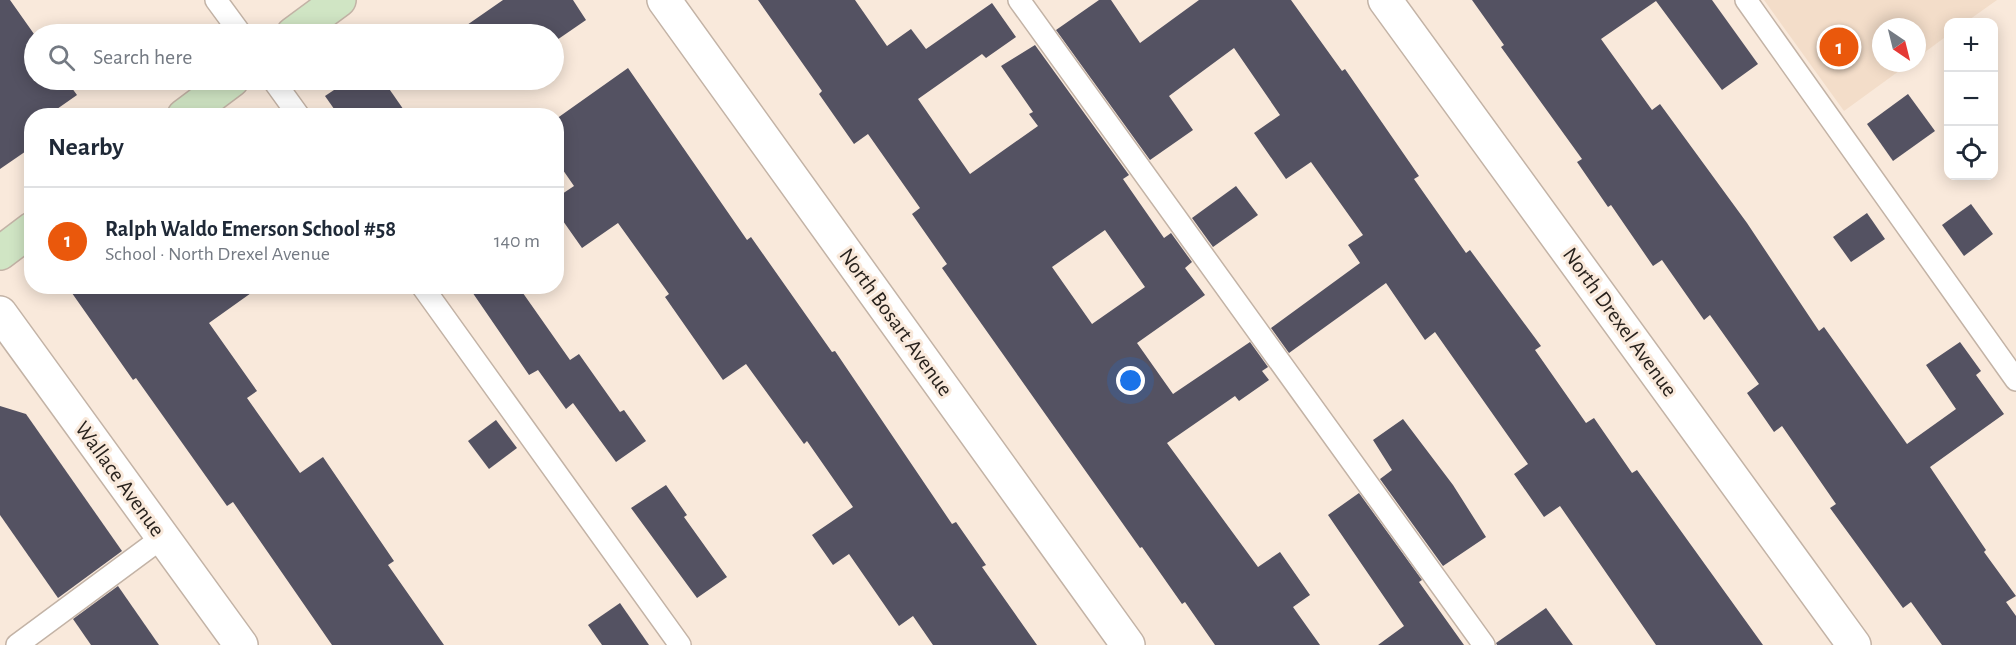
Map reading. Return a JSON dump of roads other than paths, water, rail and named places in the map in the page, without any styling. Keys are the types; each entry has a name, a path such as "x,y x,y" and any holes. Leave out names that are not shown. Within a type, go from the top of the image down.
{"main road":[{"path":"307,24 339,0"},
{"path":"195,108 219,90"},
{"path":"0,253 24,236"}],"street":[{"name":"North Bosart Avenue","path":"664,0 1128,645"},
{"name":"North Drexel Avenue","path":"1385,0 1854,645"},
{"name":"Wallace Avenue","path":"0,313 241,645"}],"lane":[{"path":"216,0 234,24"},
{"path":"1019,0 1484,645"},
{"path":"1746,0 2016,380"},
{"path":"280,90 292,108"},
{"path":"428,294 680,645"},
{"path":"17,645 163,537"}],"place":[{"name":"Ralph Waldo Emerson School #58","path":"1839,47"}]}
